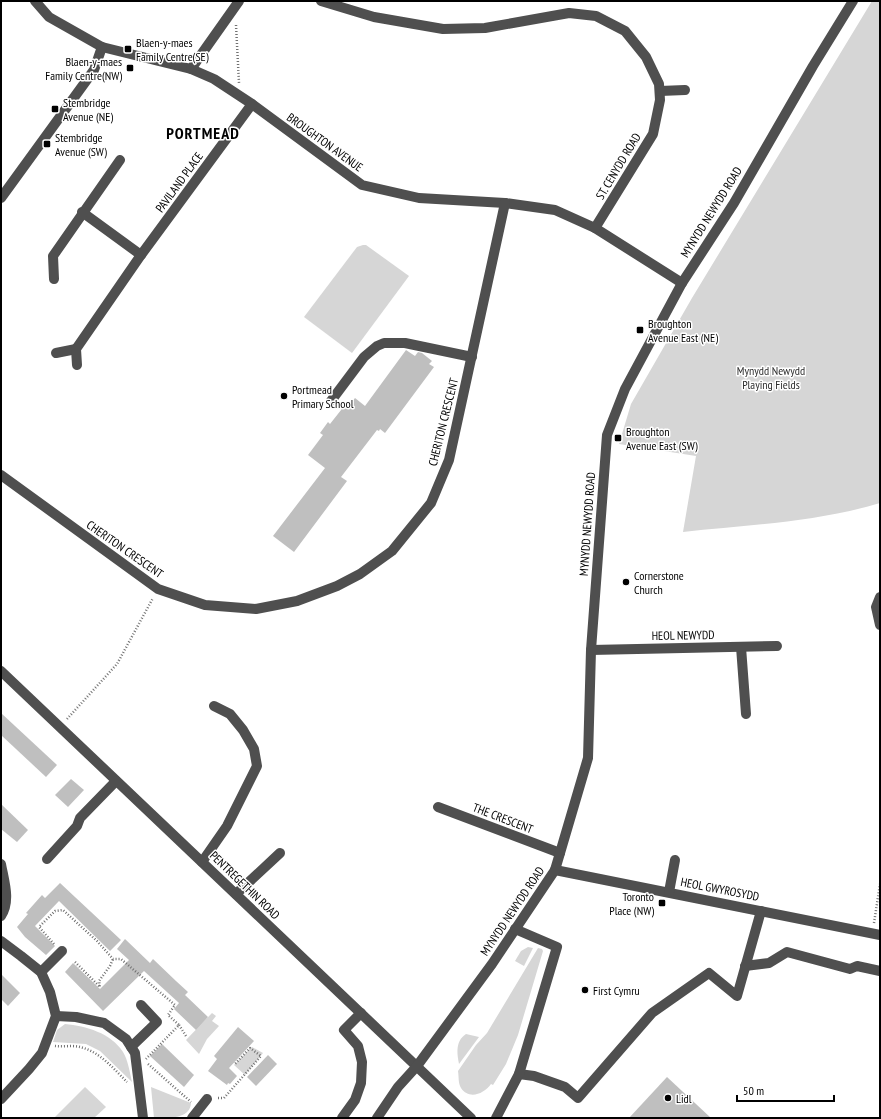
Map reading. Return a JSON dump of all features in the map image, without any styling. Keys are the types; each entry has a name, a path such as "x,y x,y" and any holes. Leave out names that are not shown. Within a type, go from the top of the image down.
{"street":[{"name":"BROUGHTON AVENUE","path":"35,1 49,17 102,47 191,69 214,79 252,104 362,185 420,198 505,203 555,210 595,228 682,283"},
{"path":"191,69 239,1"},
{"name":"ST. CENYDD ROAD","path":"321,1 374,18 443,29 485,28 569,12 596,16 625,31 646,57 659,84 660,100 653,134 595,228"},
{"name":"MYNYDD NEWYDD ROAD","path":"377,1118 398,1087 417,1066 492,964 555,870 588,758 591,650 607,435 625,388 682,283 734,203 813,66 853,1"},
{"path":"1,198 94,70 102,47"},
{"path":"660,91 685,90"},
{"name":"PAVILAND PLACE","path":"76,348 141,255 252,104"},
{"path":"54,279 53,256 82,212 120,160"},
{"name":"CHERITON CRESCENT","path":"1,475 158,589 205,605 256,609 297,601 337,586 360,574 392,552 431,503 449,460 505,203"},
{"path":"82,212 141,255"},
{"path":"331,401 364,357 377,346 384,343 404,343 472,357"},
{"path":"56,353 76,348 77,365"},
{"path":"880,597 876,607 880,625"},
{"path":"741,646 746,714"},
{"name":"HEOL NEWYDD","path":"591,650 777,646"},
{"name":"PENTREGETHIN ROAD","path":"1,671 471,1118"},
{"path":"202,862 227,826 257,766 254,749 242,730 230,714 214,706"},
{"path":"47,859 77,826 80,818 116,780"},
{"name":"THE CRESCENT","path":"438,807 560,853"},
{"path":"236,894 280,853"},
{"path":"670,892 675,860"},
{"path":"1,864 6,889 5,910 1,916"},
{"name":"HEOL GWYROSYDD","path":"555,870 876,934"},
{"path":"519,1074 534,1076 565,1087 578,1098 652,1014 709,973 737,996 761,911"},
{"path":"496,1118 519,1074 557,947 515,929"},
{"path":"1,941 41,972 50,992 56,1016 42,1053 1,1099"},
{"path":"41,972 58,948"},
{"path":"745,966 769,963 787,952 850,969 857,966 880,971"},
{"path":"131,1047 157,1022 142,1006"},
{"path":"342,1118 355,1100 361,1083 362,1062 358,1046 344,1030 361,1014"},
{"path":"56,1016 76,1017 104,1023 126,1038 135,1053 143,1118"},
{"path":"192,1118 207,1099"}],"path":[{"path":"233,10 237,28 239,83 234,92"},
{"path":"60,726 117,664 158,589"},
{"path":"876,934 880,884"},
{"path":"58,948 39,927 55,911 62,910 97,941 113,959 121,959 175,1005 168,1015 179,1025 186,1036"},
{"path":"75,962 100,987 99,981 110,966 113,959"},
{"path":"179,1025 144,1061 198,1109"},
{"path":"46,1044 58,1046 78,1046 90,1050 104,1060 131,1085 138,1085"},
{"path":"207,1099 224,1098 261,1056 250,1048 234,1065"}],"green space":[{"name":"Mynydd Newydd Playing Fields","path":"872,1 880,1 880,503 832,515 807,519 683,532 696,456 619,444 631,404 692,298"},
{"path":"366,245 409,276 352,353 304,317 357,247"},
{"path":"528,947 533,948 524,966 515,961 521,951"},
{"path":"538,948 542,949 543,951 518,1035 506,1064 493,1085 491,1084 481,1093 472,1095 468,1094 464,1092 460,1086 458,1071 476,1045 487,1033"},
{"path":"212,1013 216,1016 212,1021 219,1026 207,1039 199,1054 186,1040"},
{"path":"65,1024 89,1029 105,1035 118,1045 125,1055 132,1082 100,1051 86,1044 53,1042 57,1030"},
{"path":"466,1034 479,1037 459,1064 457,1052 458,1044 462,1037"},
{"path":"252,1047 263,1053 245,1075 234,1065"},
{"path":"85,1087 106,1107 94,1118 54,1118"},
{"path":"151,1087 191,1103 190,1108 183,1115 166,1118 154,1118"}],"building":[{"path":"406,350 415,356 418,352 422,353 432,361 429,364 434,367 385,433 380,429 379,431 377,430 341,477 347,481 294,552 273,536 325,468 308,455 323,435 320,433 328,422 330,424 345,405 348,407 355,398 365,406"},
{"path":"1,713 57,765 46,777 1,735"},
{"path":"71,779 84,790 68,807 55,795"},
{"path":"1,804 28,830 17,842 1,829"},
{"path":"60,883 121,940 110,951 59,901 35,926 55,946 46,955 25,937 17,927 28,914 26,913 42,895 45,898"},
{"path":"125,939 150,963 153,959 188,992 185,995 208,1017 196,1030 174,1009 179,1003 144,971 103,1011 65,972 73,963 100,989 129,960 117,949"},
{"path":"1,974 20,993 8,1006 1,999"},
{"path":"238,1027 254,1041 229,1068 237,1076 230,1084 228,1083 227,1085 208,1071 217,1059 214,1056"},
{"path":"162,1044 194,1075 184,1087 150,1056"},
{"path":"268,1055 277,1064 256,1086 247,1077"},
{"name":"Lidl","path":"667,1077 711,1118 629,1118"}],"place":[{"name":"Blaen-y-maes Family Centre(SE)","path":"128,49"},
{"name":"Blaen-y-maes Family Centre(NW)","path":"130,68"},
{"name":"Stembridge Avenue (NE)","path":"55,109"},
{"name":"Stembridge Avenue (SW)","path":"47,144"},
{"name":"Broughton Avenue East (NE)","path":"640,330"},
{"name":"Portmead Primary School","path":"284,396"},
{"name":"Broughton Avenue East (SW)","path":"618,438"},
{"name":"Cornerstone Church","path":"626,582"},
{"name":"Toronto Place (NW)","path":"662,903"},
{"name":"First Cymru","path":"585,990"},
{"name":"Lidl","path":"668,1098"}],"district":[{"name":"PORTMEAD","path":"203,133"}]}
